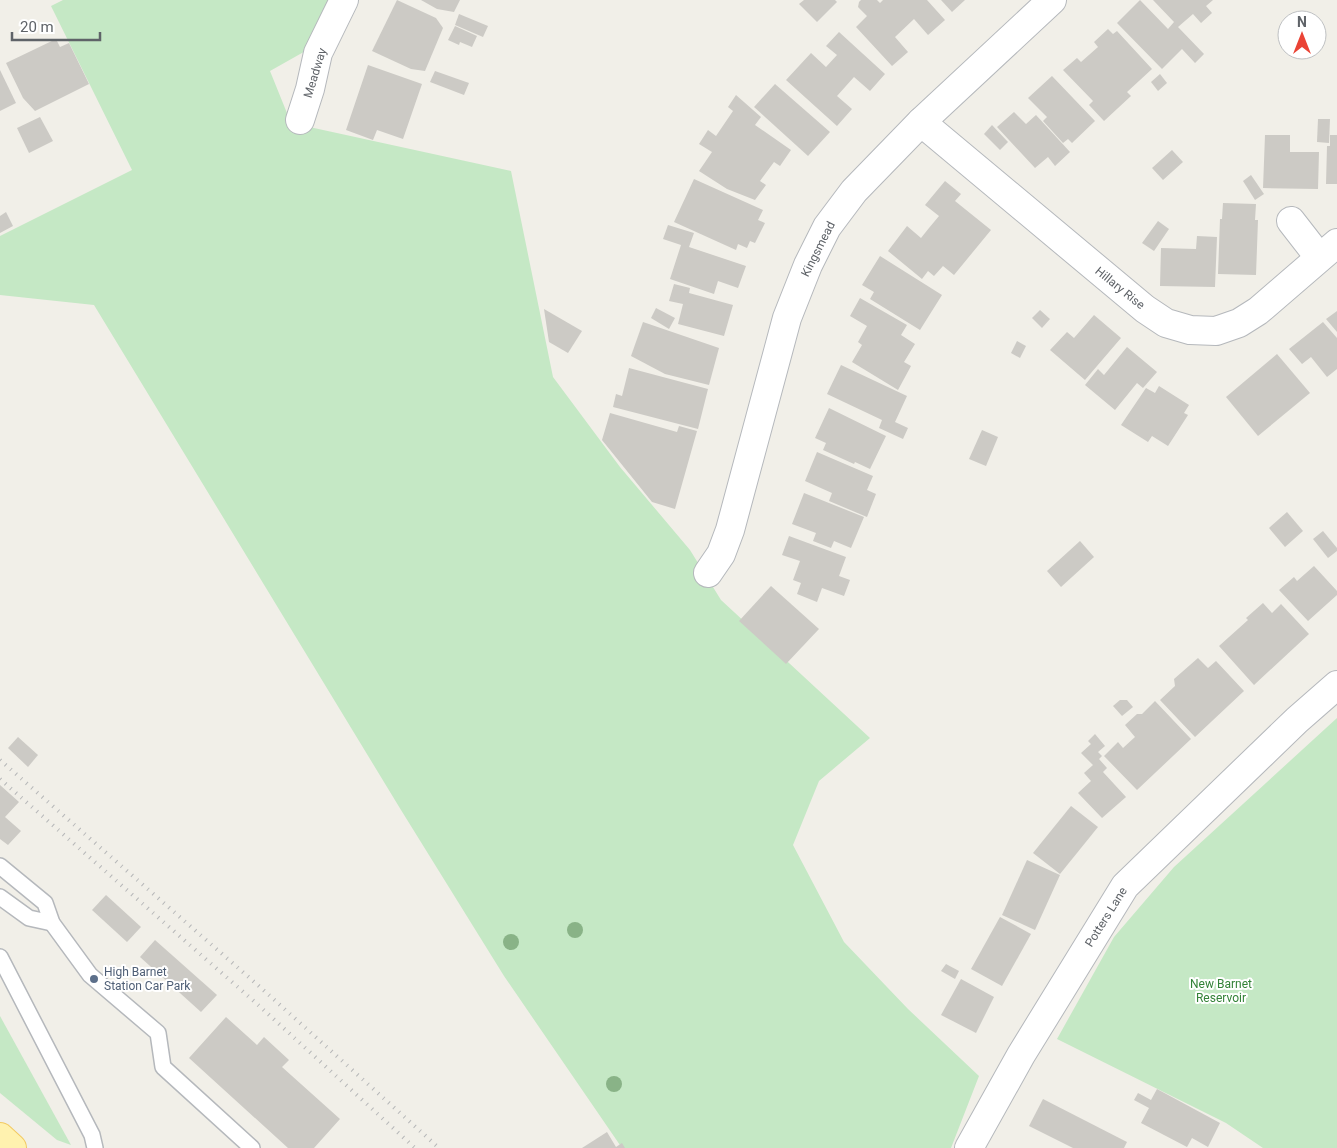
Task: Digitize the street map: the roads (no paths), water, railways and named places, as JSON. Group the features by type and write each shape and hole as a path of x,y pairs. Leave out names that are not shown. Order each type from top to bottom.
{"main road":[{"path":"0,1137 12,1148"}],"street":[{"name":"Meadway","path":"300,120 310,89 318,53 344,0"},
{"name":"Kingsmead","path":"708,574 721,554 730,530 787,318 808,265 827,227 854,191 921,122 1052,0"},
{"name":"Hillary Rise","path":"921,122 1137,302 1166,323 1190,330 1216,330 1239,323 1258,311 1328,250"},
{"path":"1291,221 1328,250"},
{"name":"Potters Lane","path":"969,1148 1021,1055 1125,886 1290,726 1337,685"}],"lane":[{"path":"0,866 45,903 52,923 90,975 158,1033 163,1067 252,1148"},
{"path":"0,896 29,918 52,923"},
{"path":"0,957 92,1135 95,1148"}],"railway":[{"path":"0,760 260,987 439,1148"},
{"path":"0,779 256,1003 415,1148"}],"place":[{"name":"High Barnet Station Car Park","path":"94,979"}],"park label":[{"name":"New Barnet Reservoir","path":"1221,991"}]}
